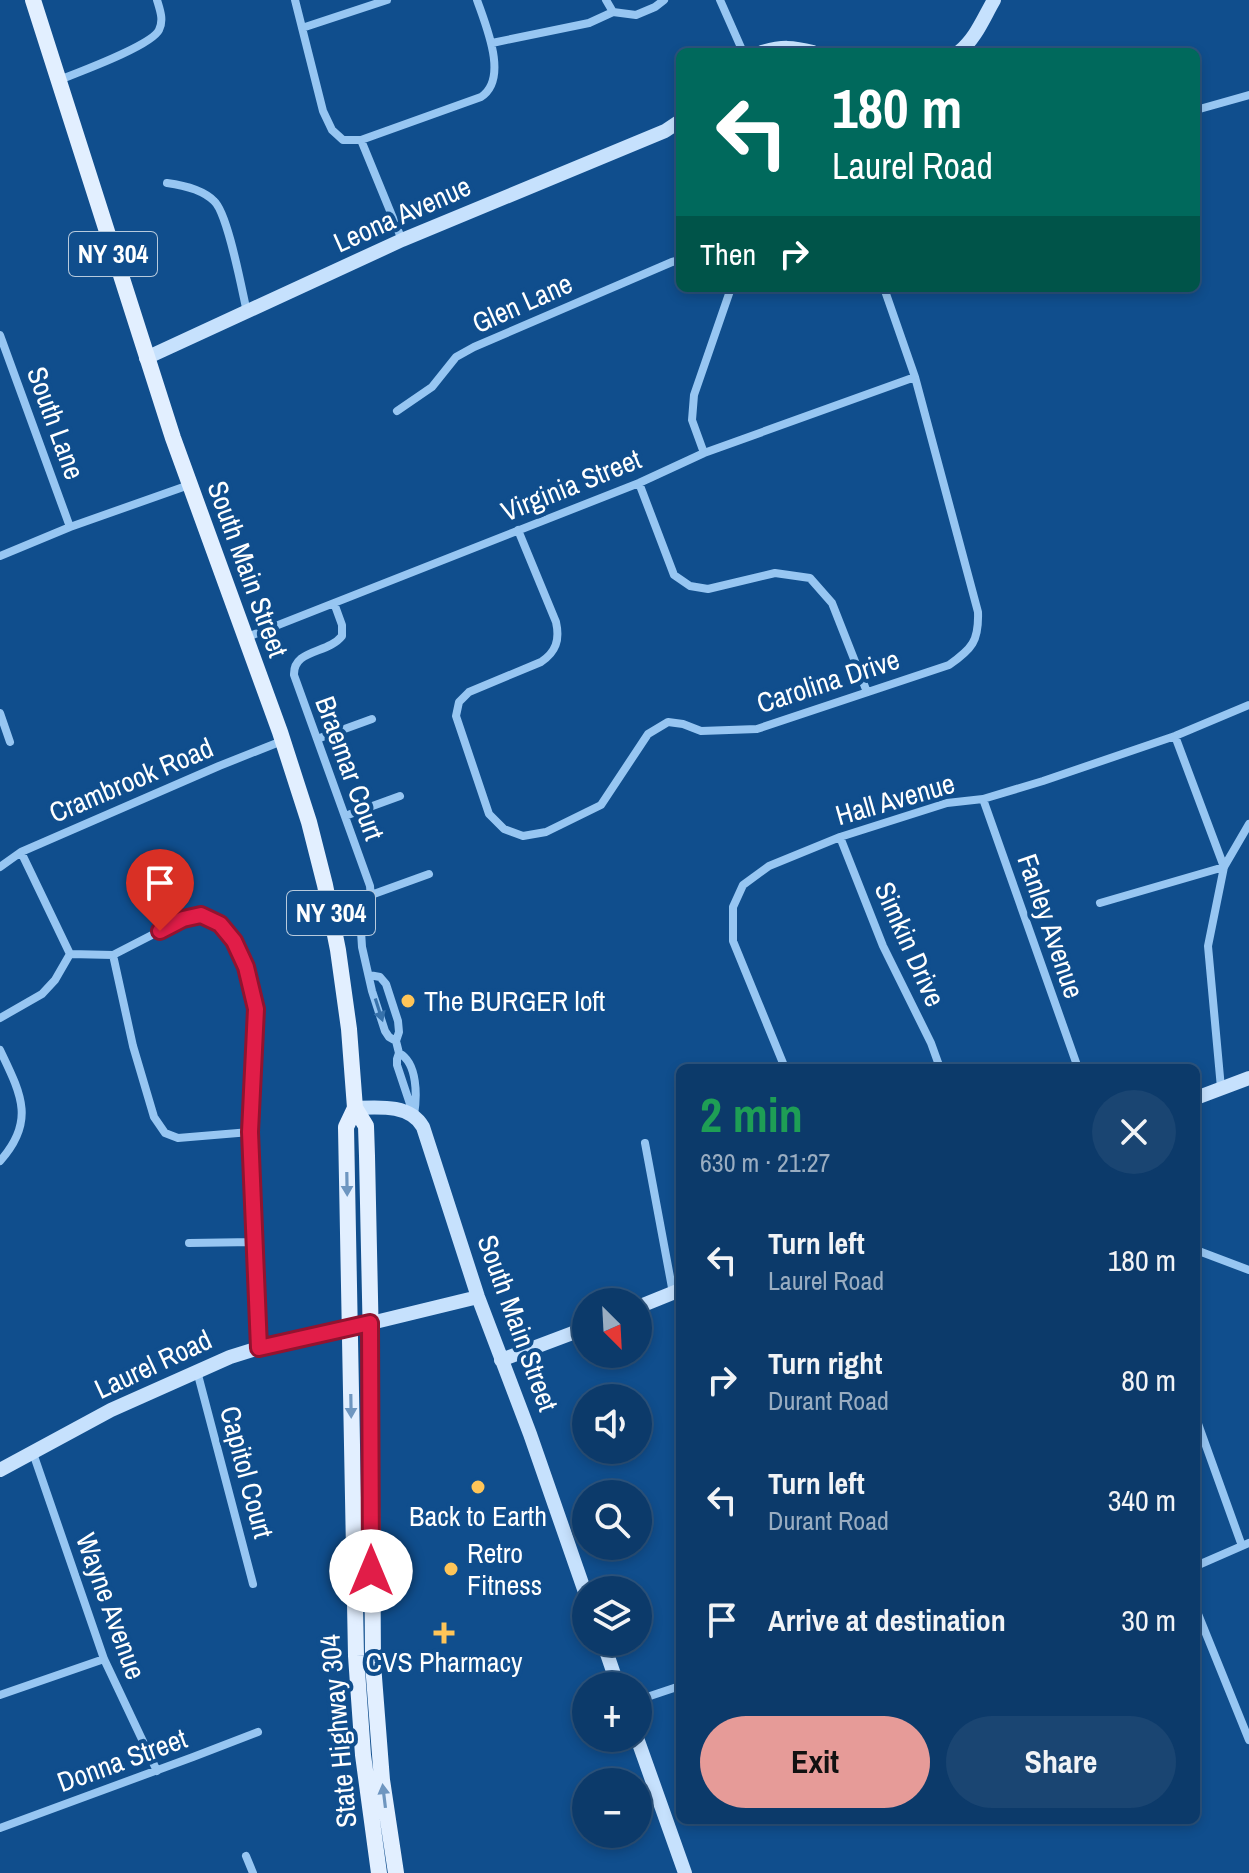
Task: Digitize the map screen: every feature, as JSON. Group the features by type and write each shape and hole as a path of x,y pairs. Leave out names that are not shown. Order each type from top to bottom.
{"main road":[{"name":"South Main Street","path":"33,0 146,358 309,822 332,917 346,1005 355,1108"},
{"name":"State Highway 304","path":"355,1108 366,1126 374,1681 382,1780 396,1873"},
{"name":"State Highway 304","path":"355,1108 346,1127 358,1697 364,1771 379,1873"}],"street":[{"path":"58,80 141,45 158,33 162,18 157,0"},
{"path":"295,0 323,111 332,130 343,140 361,140 489,92 494,73 492,43 477,0"},
{"path":"302,28 387,0"},
{"path":"606,0 613,12"},
{"path":"492,43 589,23 613,12 636,15 664,0"},
{"path":"720,0 741,48"},
{"path":"964,48 981,27 994,0"},
{"path":"774,48 795,48"},
{"path":"1200,109 1249,95"},
{"name":"Leona Avenue","path":"146,358 402,240 665,131 676,124"},
{"path":"361,140 402,240"},
{"path":"167,183 187,186 215,201 224,216 247,312"},
{"name":"Glen Lane","path":"397,411 432,387 456,357 474,347 676,261"},
{"path":"704,453 692,420 694,395 730,292"},
{"name":"Carolina Drive","path":"518,530 556,622 557,645 550,655 537,664 469,692 459,702 456,711 458,727 489,814 504,829 523,836 546,832 601,805 648,734 668,722 701,731 757,729 949,665 969,651 979,632 978,612 915,377 885,292"},
{"name":"South Lane","path":"0,335 70,527"},
{"name":"Virginia Street","path":"245,638 639,483 704,453 915,377"},
{"path":"639,483 674,575 690,586 708,589 775,573 810,578 832,603 867,692"},
{"path":"0,556 70,527 189,485"},
{"name":"Braemar Court","path":"334,603 342,625 342,636 331,646 300,658 293,668 371,895"},
{"name":"Hall Avenue","path":"783,1064 733,941 733,907 743,885 769,866 840,837 947,803 983,799 1043,781 1175,736 1249,705"},
{"path":"0,713 10,742"},
{"path":"317,739 372,719"},
{"path":"1175,736 1224,867"},
{"name":"Crambrook Road","path":"0,867 21,852 283,741"},
{"path":"345,816 400,796"},
{"name":"Fanley Avenue","path":"983,799 1077,1064"},
{"path":"1221,1088 1208,946 1224,867 1249,824"},
{"name":"Simkin Drive","path":"840,837 883,946 939,1064"},
{"path":"21,852 70,954"},
{"path":"1100,903 1224,867"},
{"path":"369,975 361,936 371,895 429,874"},
{"path":"70,954 113,955 183,919 201,915 220,924 234,941 246,967 256,1009 250,1132 259,1348"},
{"path":"0,1018 42,994 55,980 70,954"},
{"path":"113,955 133,1046 154,1117 165,1133 178,1138 250,1132"},
{"name":"South Main Street","path":"396,1041 385,1031 369,975 380,977 386,984 398,1021 396,1041 399,1053 407,1058 416,1085 414,1116 425,1131 478,1297 579,1576"},
{"path":"0,1050 19,1092 23,1116 16,1140 0,1161"},
{"path":"1200,1096 1249,1078"},
{"path":"355,1108 391,1109 414,1116"},
{"path":"645,1143 676,1292 652,1301"},
{"path":"189,1243 254,1242"},
{"path":"1200,1252 1249,1270"},
{"name":"Laurel Road","path":"0,1470 111,1410 230,1357 478,1297"},
{"path":"501,1360 572,1333"},
{"name":"Capitol Court","path":"197,1371 253,1584"},
{"path":"1200,1428 1246,1544 1200,1564"},
{"name":"Wayne Avenue","path":"33,1453 104,1659 157,1771"},
{"path":"1200,1619 1249,1740"},
{"path":"0,1695 104,1659"},
{"path":"652,1695 676,1687"},
{"name":"Donna Street","path":"0,1828 258,1732"},
{"path":"642,1752 685,1873"},
{"path":"246,1856 253,1873"}],"place":[{"name":"The BURGER loft","path":"408,1001"},
{"name":"Back to Earth","path":"478,1487"},
{"name":"Retro Fitness","path":"451,1569"},
{"name":"CVS Pharmacy","path":"444,1633"}],"route":[{"path":"160,931 183,919 201,915 220,924 234,941 246,967 256,1009 250,1132 259,1348 370,1323 371,1571"}]}
